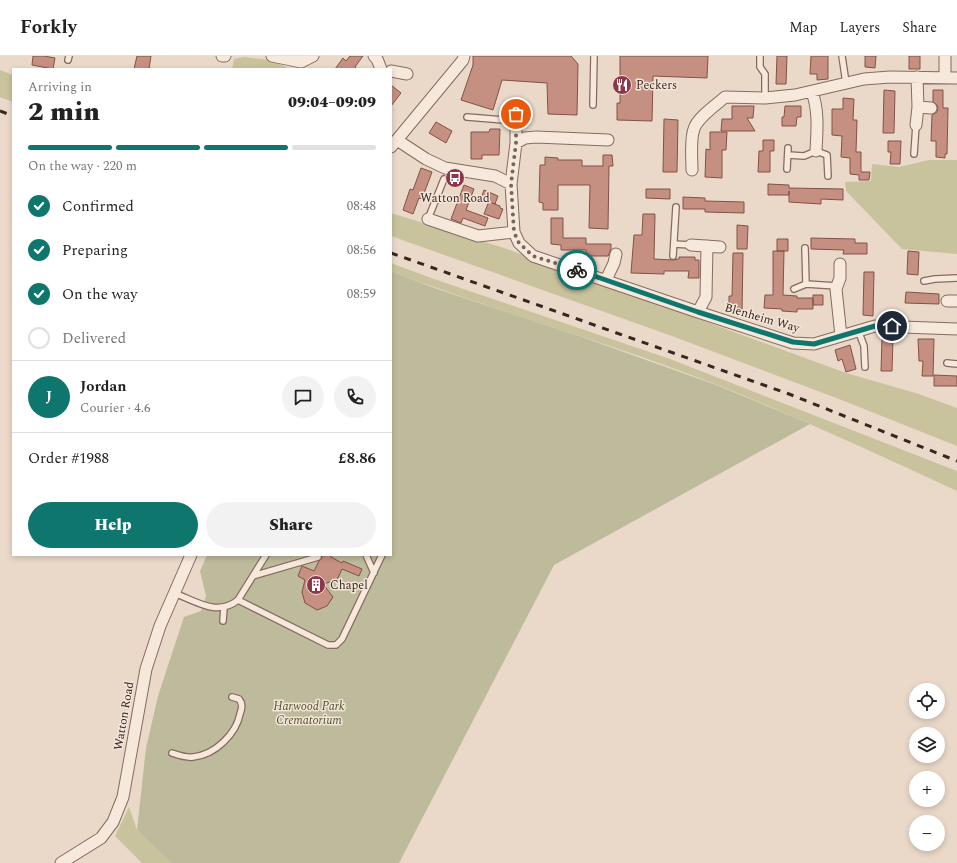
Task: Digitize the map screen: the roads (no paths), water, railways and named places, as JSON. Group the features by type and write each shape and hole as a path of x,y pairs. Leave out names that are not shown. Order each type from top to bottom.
{"street":[{"path":"272,56 301,65 313,56"},
{"path":"374,56 381,68"},
{"path":"464,56 463,60 394,143 445,168 495,176 511,184"},
{"path":"945,56 945,78"},
{"path":"392,71 407,74"},
{"path":"692,170 692,136 694,127 698,121 725,97 765,98 812,92 864,79 890,77 957,78"},
{"path":"916,125 918,107 917,78"},
{"path":"812,92 816,102 817,115 816,151"},
{"path":"918,107 930,108"},
{"name":"Blenheim Way","path":"516,118 516,143 511,184 514,232 519,243 533,256 698,312 793,342 814,344 875,326 957,329"},
{"path":"516,143 525,138 536,137 608,140"},
{"path":"428,219 478,236 514,232"},
{"path":"691,245 720,247"},
{"path":"698,312 706,297 707,246"},
{"path":"606,280 614,263 616,254"},
{"path":"840,264 840,278 836,289 841,336"},
{"name":"Watton Road","path":"61,863 101,838 113,822 123,797 146,669 152,646 191,556"}],"lane":[{"path":"593,105 594,56"},
{"path":"842,56 846,83"},
{"path":"760,57 760,67 765,74 765,98"},
{"path":"467,117 516,118"},
{"path":"914,154 916,125"},
{"path":"787,169 788,148"},
{"path":"788,155 804,156 816,151 827,155 828,176"},
{"path":"428,219 444,179"},
{"path":"673,256 676,207"},
{"path":"674,244 691,245"},
{"path":"805,248 806,284"},
{"path":"924,281 957,278"},
{"path":"794,289 806,284 837,286"},
{"path":"858,330 864,346 865,367"},
{"path":"947,363 957,364"},
{"path":"174,593 210,607 224,608 232,605 238,600 265,556"},
{"path":"366,556 374,573"},
{"path":"238,600 328,645 336,645 342,640 382,556"},
{"path":"253,576 318,557"},
{"path":"223,621 224,608"},
{"path":"172,753 187,758 201,756 216,748 231,735 239,722 242,706 239,699 232,697"}],"railway":[{"path":"0,111 12,116"},
{"path":"392,253 789,394 957,461"}],"place":[{"name":"Peckers","path":"622,85"},
{"name":"Watton Road","path":"455,178"},
{"name":"Chapel","path":"316,585"}],"park label":[{"name":"Harwood Park Crematorium","path":"309,713"}]}
